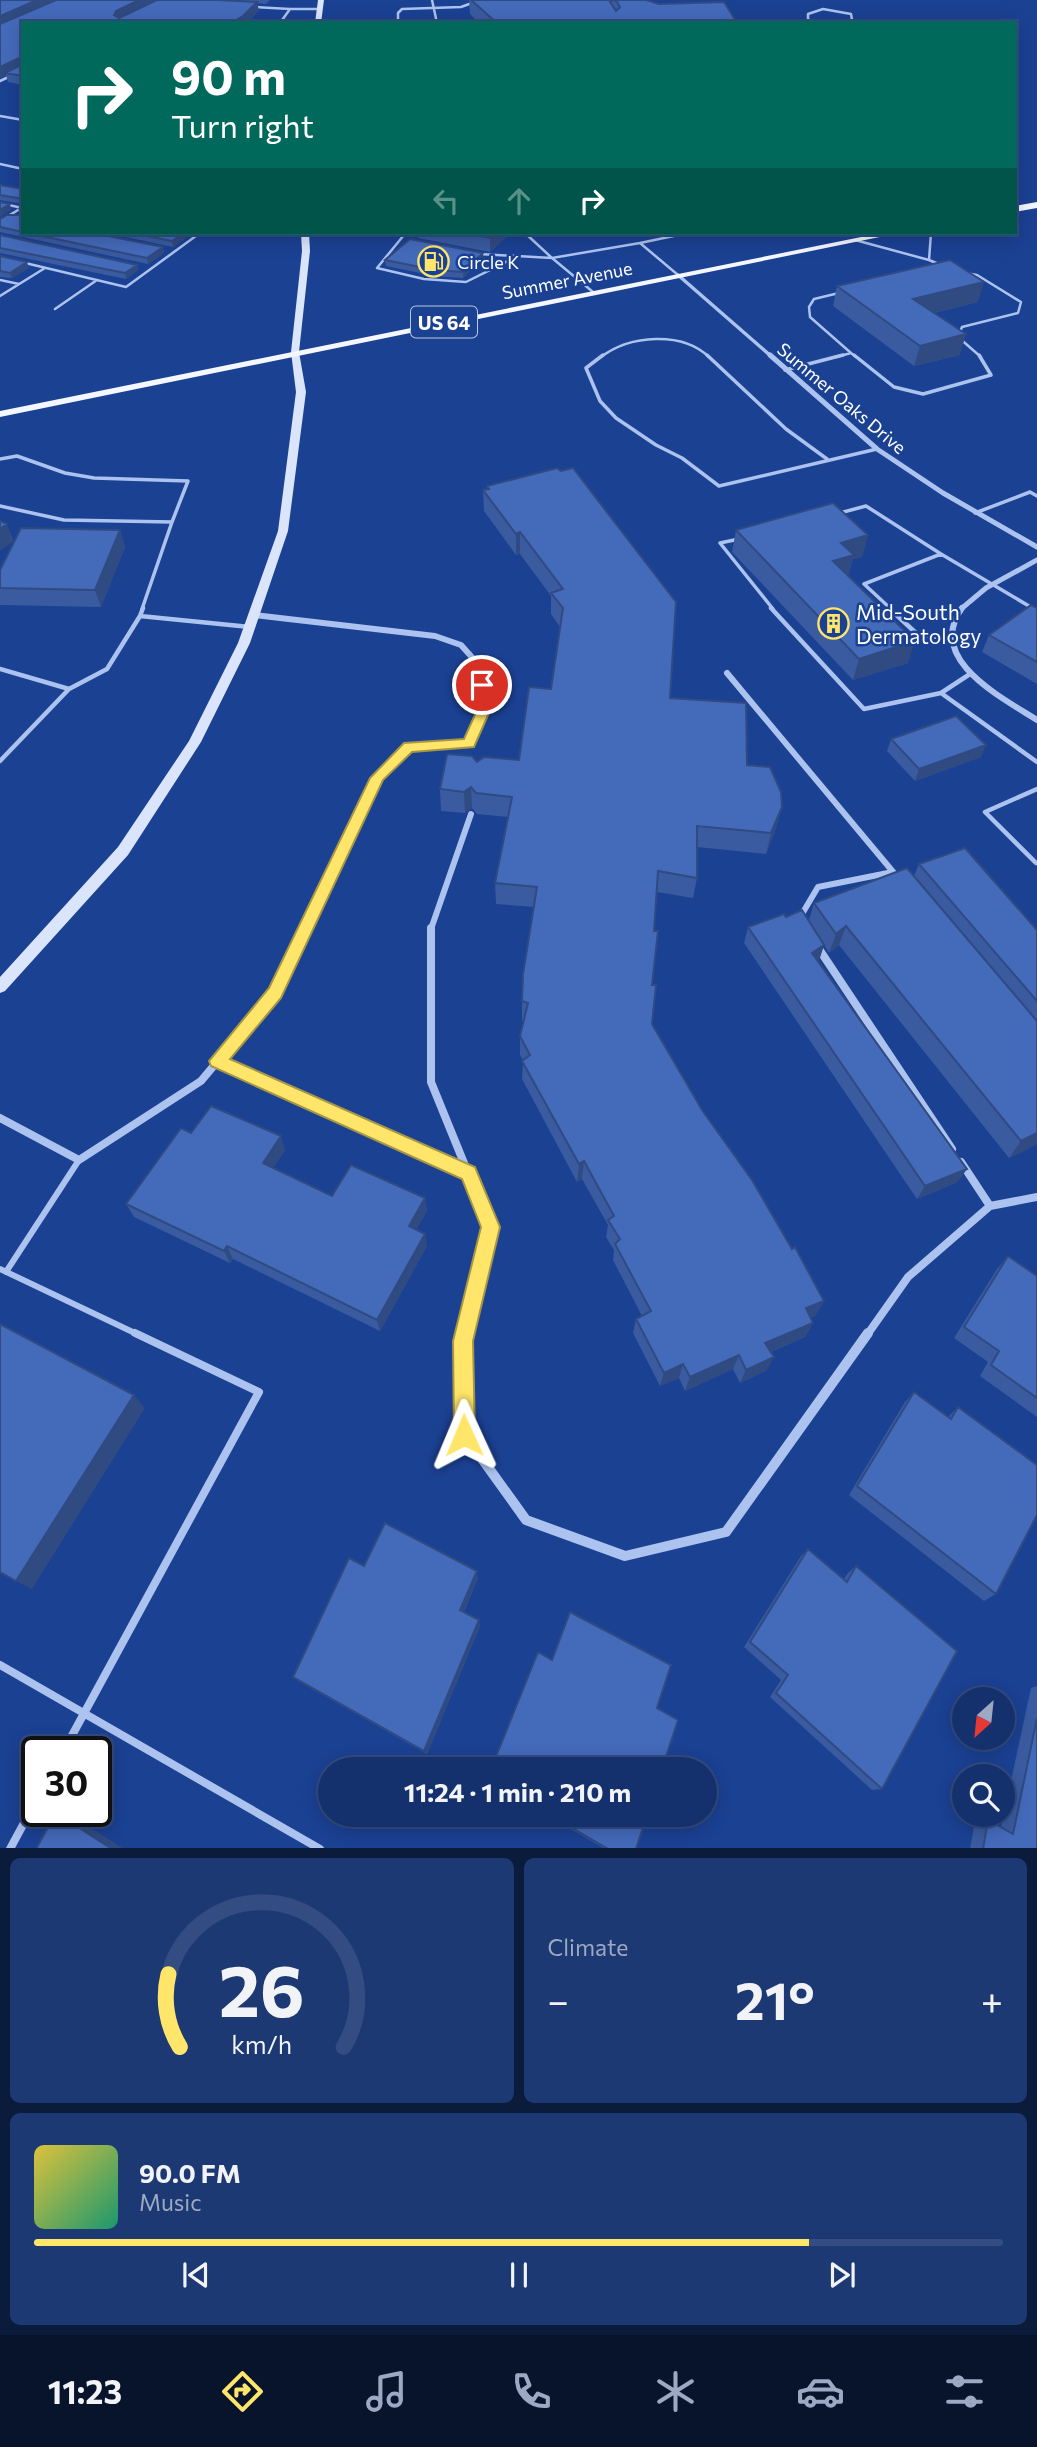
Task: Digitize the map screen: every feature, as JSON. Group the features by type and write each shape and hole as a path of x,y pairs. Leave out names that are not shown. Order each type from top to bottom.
{"main road":[{"path":"318,21 321,0"},
{"path":"1017,209 1037,205"},
{"path":"0,987 124,851 195,742 252,621 283,531 301,393 295,352 306,251 305,235"},
{"name":"Summer Avenue","path":"0,414 295,352 883,235"}],"street":[{"path":"0,80 21,70"},
{"path":"0,116 21,120"},
{"name":"Summer Oaks Drive","path":"678,275 877,449 975,513 1037,547"},
{"path":"1037,560 993,586 960,610 953,621 952,639 959,661 970,674 1037,720"},
{"path":"252,621 435,636 461,645 478,664 486,706 469,743 472,755"},
{"path":"727,673 902,883"},
{"path":"0,1118 79,1160 201,1081 275,993 378,778 409,747 469,743"},
{"path":"471,814 431,925 431,1082 490,1227 463,1341 464,1435 526,1520 625,1556 726,1532 908,1277 990,1206 1037,1197"},
{"path":"806,929 798,918 818,887 893,872"},
{"path":"814,940 990,1206"}],"lane":[{"path":"272,8 278,0"},
{"path":"432,0 437,21"},
{"path":"398,21 399,11 402,9 470,5 480,0"},
{"path":"245,6 320,9"},
{"path":"281,21 290,9"},
{"path":"811,21 808,14 823,9 851,13 852,20 850,21"},
{"path":"0,164 21,169"},
{"path":"0,203 21,208"},
{"path":"0,221 21,209"},
{"path":"9,215 21,218"},
{"path":"11,260 126,287 196,235"},
{"path":"402,235 377,268 424,279 466,282 514,258"},
{"path":"404,235 410,240"},
{"path":"527,235 593,292"},
{"path":"471,252 514,258 552,258 678,235"},
{"path":"929,260 931,235"},
{"path":"855,240 929,260 950,269 936,272"},
{"path":"640,243 678,275"},
{"path":"163,248 175,251"},
{"path":"137,266 150,269"},
{"path":"0,296 45,268"},
{"path":"842,293 814,299 809,307 810,317 894,387 923,394 991,375 980,356 958,337 962,327 1018,313 1021,302 977,275 963,272"},
{"path":"0,280 19,284"},
{"path":"55,309 97,280"},
{"path":"827,459 786,429 704,352 674,338 639,342 609,351 586,368 600,401 616,418 656,445 682,458 719,486 877,449"},
{"path":"785,370 851,353"},
{"path":"0,459 18,456 65,472 94,478 188,481 141,616 107,669 69,690 0,761"},
{"path":"975,513 1030,492 1037,496"},
{"path":"0,506 55,520 172,522"},
{"path":"826,516 866,506 1037,611"},
{"path":"746,537 720,544 779,617 864,709 941,692 970,674"},
{"path":"941,554 864,584 917,634 952,639"},
{"path":"141,616 252,621"},
{"path":"0,669 69,690"},
{"path":"941,692 1037,762"},
{"path":"1036,863 985,812 1037,789"},
{"path":"218,1061 468,1173"},
{"path":"72,1736 259,1392 3,1270 79,1160"},
{"path":"0,1665 318,1848"},
{"path":"11,1848 22,1827"}],"building":[{"path":"0,0 37,0 0,16"},
{"path":"56,0 139,0 116,11 114,15 119,18 157,0 257,2 234,21 21,21 21,57 0,67 0,24"},
{"path":"471,0 613,0 610,2 616,11 620,7 616,0 646,0 659,4 724,2 736,21 495,21"},
{"path":"21,65 21,76 5,73"},
{"path":"0,185 21,189 21,199 0,195"},
{"path":"0,202 10,204 0,210"},
{"path":"7,215 21,215 21,232 0,227 0,219"},
{"path":"0,235 137,265 125,273 0,248"},
{"path":"37,235 103,235 163,247 147,258"},
{"path":"142,235 181,235 172,241"},
{"name":"Circle K","path":"410,239 483,253 463,272 435,270 385,260"},
{"path":"0,256 27,262 10,273 0,271"},
{"path":"950,260 984,282 913,299 966,334 920,346 837,286"},
{"path":"557,468 561,471 573,468 676,602 670,698 746,703 747,765 770,767 781,792 782,807 771,833 697,826 697,878 658,871 654,931 658,931 652,985 656,985 652,1024 702,1110 752,1180 792,1249 795,1247 824,1301 806,1308 813,1323 765,1343 774,1357 746,1370 739,1355 690,1377 683,1364 664,1373 636,1319 651,1311 615,1244 620,1239 608,1220 614,1216 584,1161 579,1164 522,1061 530,1055 520,1036 528,1003 522,1001 523,974 537,887 495,883 512,797 476,793 471,787 464,792 440,789 447,754 472,756 477,762 484,757 519,760 529,687 551,689 563,608 551,593 563,589 520,532 516,534 483,490 489,489 487,486"},
{"name":"Mid-South Dermatology","path":"833,503 868,535 841,543 854,555 833,561 915,641 859,659 736,530"},
{"path":"21,528 120,530 95,590 0,588 0,570"},
{"path":"1031,605 1037,608 1037,662 989,635"},
{"path":"956,716 986,745 919,769 891,739"},
{"path":"965,848 1037,930 1037,1001 919,864"},
{"path":"907,868 1037,1021 1037,1133 1021,1141 846,926 836,934 814,903"},
{"path":"802,910 824,945 812,953 967,1169 925,1186 748,927"},
{"path":"211,1106 281,1136 263,1163 332,1196 351,1165 425,1198 409,1226 425,1234 377,1320 227,1246 224,1251 126,1204 181,1128 191,1133"},
{"path":"1008,1256 1037,1276 1037,1398 991,1365 999,1351 964,1327"},
{"path":"0,1324 134,1395 16,1581 0,1572"},
{"path":"914,1392 951,1419 958,1407 1037,1465 1037,1515 996,1594 857,1486"},
{"path":"385,1523 477,1571 460,1610 479,1620 424,1751 293,1677 349,1558 364,1566"},
{"path":"808,1549 847,1582 856,1566 957,1651 882,1789 776,1693 788,1675 750,1642"},
{"path":"570,1612 671,1665 657,1708 678,1720 666,1757 496,1757 538,1652 552,1660"},
{"path":"1037,1718 1037,1848 983,1848 987,1827 1000,1827 1013,1834"},
{"path":"48,1827 78,1827 110,1848 37,1848"},
{"path":"570,1827 643,1827 636,1848 606,1848"}],"place":[{"name":"Circle K","path":"434,262"},
{"name":"Mid-South Dermatology","path":"833,623"}],"route":[{"path":"464,1435 463,1341 490,1227 468,1173 218,1061 275,993 378,778 409,747 469,743 486,706 482,685"}]}
